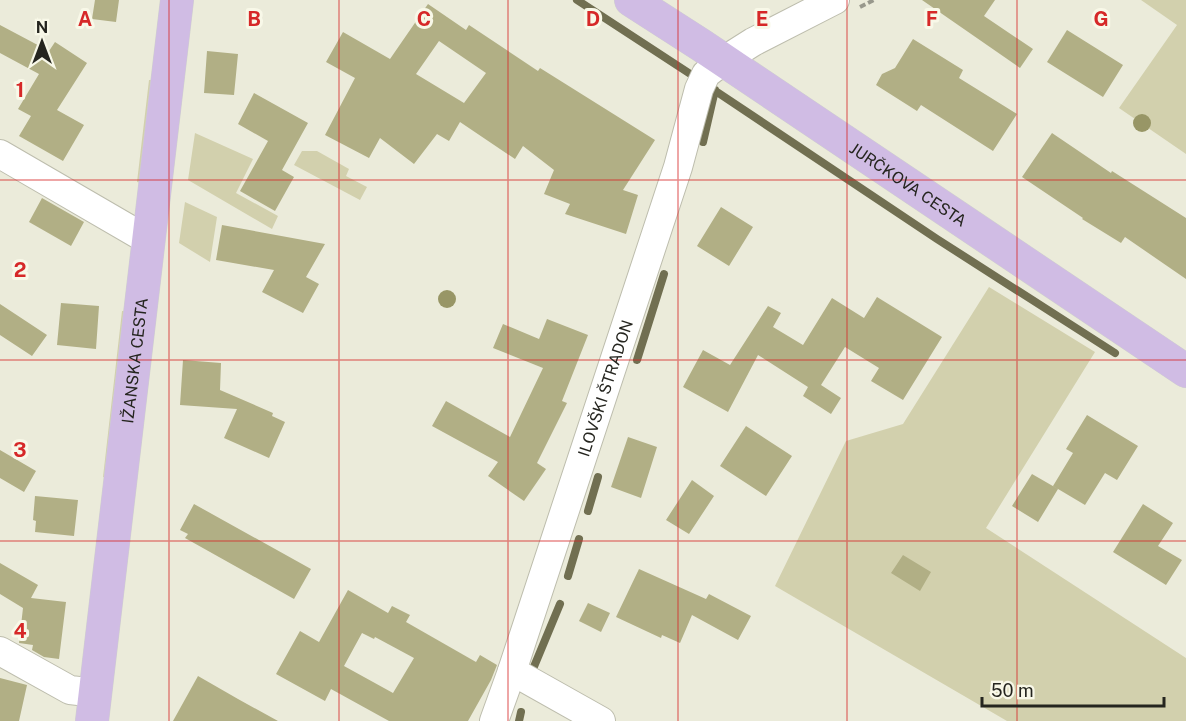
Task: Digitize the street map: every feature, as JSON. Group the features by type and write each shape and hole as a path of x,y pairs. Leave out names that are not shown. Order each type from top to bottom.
{"main road":[{"name":"IŽANSKA CESTA","path":"94,707 177,0"},
{"name":"JURČKOVA CESTA","path":"631,0 710,74 1186,371"}],"street":[{"path":"710,74 753,42 835,0"},
{"name":"ILOVŠKI ŠTRADON","path":"494,721 710,74"},
{"path":"0,154 148,240"},
{"path":"0,651 70,690 94,707"},
{"path":"512,671 601,721"}],"shaded area":[{"path":"1141,0 1186,0 1186,154 1119,108 1177,25"},
{"path":"149,80 153,80 142,183 137,182"},
{"path":"195,133 253,159 236,193 278,216 272,229 188,180"},
{"path":"302,151 317,151 349,169 346,176 367,187 360,200 294,165"},
{"path":"185,202 217,217 210,262 179,243"},
{"path":"989,287 1095,352 986,528 1186,658 1186,721 1007,721 775,586 846,441 903,424"},
{"path":"122,311 127,311 108,478 103,477"}],"building":[{"path":"95,0 119,0 116,22 92,19"},
{"path":"922,0 995,0 984,16 1033,49 1020,68"},
{"path":"428,4 466,30 469,25 538,71 540,68 655,140 623,190 638,195 626,234 565,214 570,204 544,194 554,170 523,146 515,159 460,122 449,141 437,134 414,164 380,138 369,158 325,135 355,78 326,62 343,32 390,59","holes":["439,41 486,73 464,103 416,74"]},
{"path":"0,25 49,51 55,42 87,63 57,110 84,125 63,161 19,136 31,116 18,109 39,74 0,53"},
{"path":"1067,30 1123,65 1103,97 1047,62"},
{"path":"913,39 963,70 959,78 1017,114 993,151 921,105 917,111 876,85 882,74 895,68"},
{"path":"207,51 238,54 234,95 204,93"},
{"path":"254,93 308,123 282,170 294,177 275,211 240,191 268,141 238,124"},
{"path":"1052,133 1111,173 1112,171 1186,218 1186,279 1125,237 1121,243 1082,219 1022,177"},
{"path":"42,198 84,222 71,246 29,222"},
{"path":"721,207 753,227 729,266 697,246"},
{"path":"222,225 325,244 306,277 319,284 303,313 262,292 274,270 216,260"},
{"path":"877,297 942,337 903,400 871,381 879,368 845,347 821,385 841,398 831,414 803,396 808,387 758,355 728,412 683,387 703,350 730,365 768,306 781,313 773,327 803,345 832,298 864,318"},
{"path":"61,303 99,306 96,349 57,345"},
{"path":"0,304 47,335 32,356 0,335"},
{"path":"547,319 588,335 562,401 567,403 537,463 546,469 524,501 488,476 498,462 432,426 446,401 510,437 543,368 493,348 503,324 539,339"},
{"path":"183,360 221,363 220,390 273,413 272,416 285,422 269,458 224,438 237,409 180,405"},
{"path":"1087,415 1138,446 1117,480 1105,473 1085,505 1053,486 1073,453 1066,449"},
{"path":"746,426 792,456 766,496 720,466"},
{"path":"628,437 657,447 641,498 611,487"},
{"path":"0,450 36,471 24,492 0,478"},
{"path":"1032,474 1058,489 1038,522 1012,506"},
{"path":"692,480 714,496 689,534 666,520"},
{"path":"35,496 78,500 74,536 35,532 36,521 33,520"},
{"path":"194,504 311,569 294,599 185,538 188,534 180,530"},
{"path":"1143,504 1173,523 1158,546 1182,560 1166,585 1113,552"},
{"path":"903,555 931,572 920,591 891,573"},
{"path":"0,563 38,585 31,598 66,602 59,659 44,657 32,650 33,645 19,643 23,608 0,594"},
{"path":"639,569 706,599 709,594 751,616 738,640 692,615 680,643 662,635 661,638 616,617"},
{"path":"348,590 388,613 392,606 410,615 406,622 476,662 480,655 497,665 468,721 389,721 331,689 325,701 276,674 300,631 319,642","holes":["362,633 374,639 375,637 414,658 393,693 344,666"]},
{"path":"588,603 610,613 601,632 579,621"},
{"path":"198,676 238,699 278,721 173,721"},
{"path":"0,678 27,685 19,721 0,721"}],"waterway":[{"path":"577,0 698,79"},
{"path":"708,86 937,239 1115,353"},
{"path":"703,142 715,90"},
{"path":"637,360 664,274"},
{"path":"588,511 598,477"},
{"path":"568,576 579,539"},
{"path":"533,669 560,604"},
{"path":"519,721 521,712"}]}
